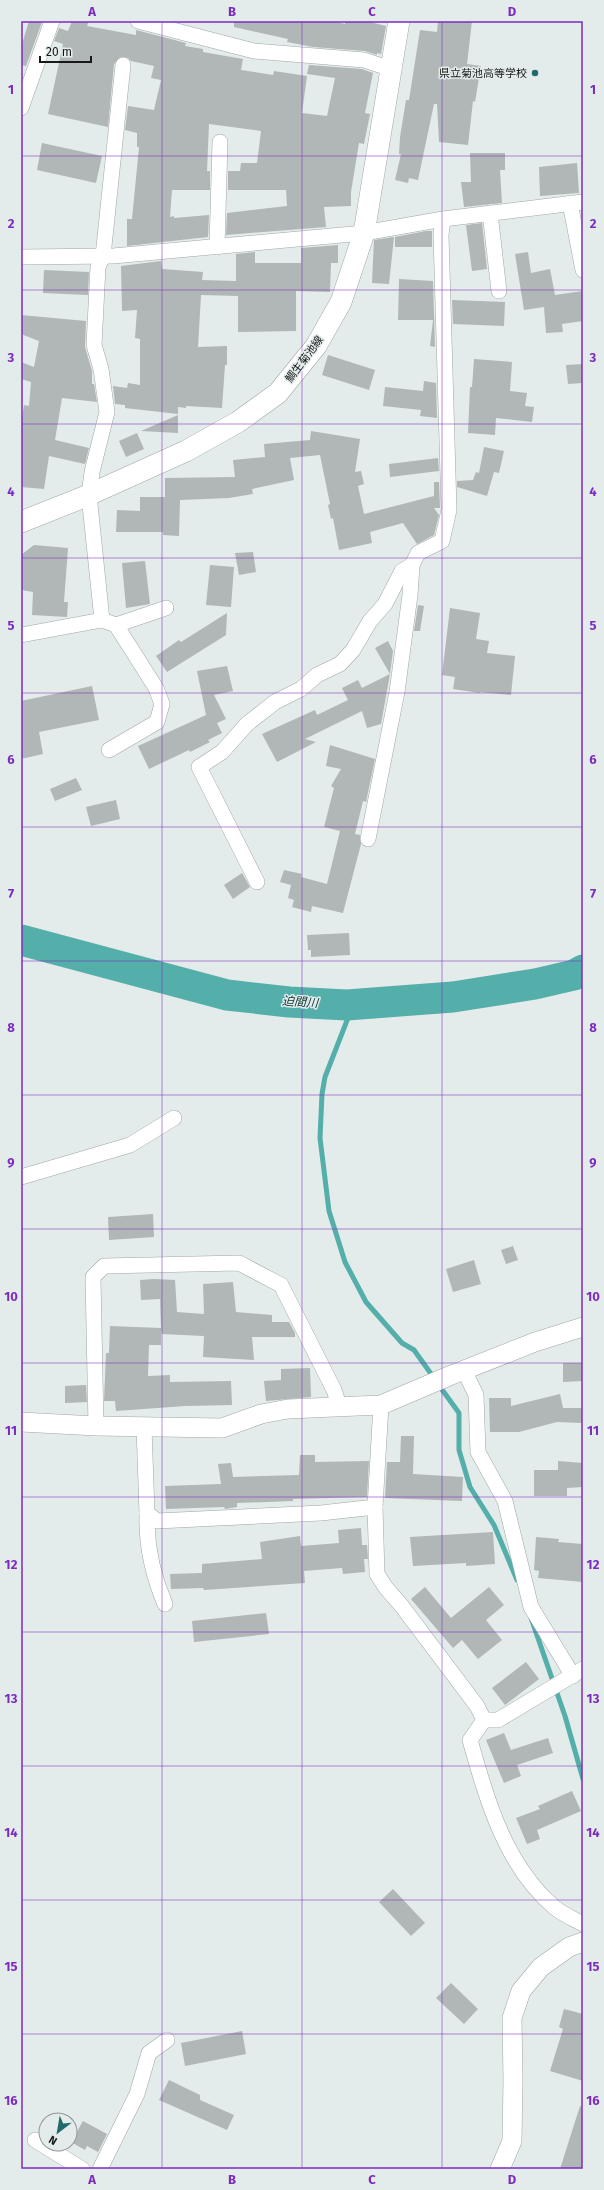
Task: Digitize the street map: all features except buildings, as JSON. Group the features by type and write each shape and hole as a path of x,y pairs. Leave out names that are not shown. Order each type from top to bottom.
{"main road":[{"name":"鯛生菊池線","path":"21,522 88,495 186,451 238,422 278,393 316,346 341,302 364,233 399,21"}],"street":[{"path":"21,108 52,21"},
{"path":"138,21 254,51 364,60 391,69"},
{"path":"102,620 88,495 92,472 107,412 100,369 94,346 98,267 103,256 123,65"},
{"path":"217,246 220,142"},
{"path":"21,257 103,256 364,233 443,219 577,203 583,270"},
{"path":"490,213 499,291"},
{"path":"368,839 397,692 410,595 412,565 418,554 442,541 449,510 441,234 443,219"},
{"path":"257,882 199,767 222,752 247,724 275,702 301,688 317,674 340,664 353,650 370,621 384,604 402,571 412,565"},
{"path":"116,625 166,608"},
{"path":"21,634 102,620 116,625 156,688 162,704 157,722 109,750"},
{"path":"21,1177 130,1145 174,1118"},
{"path":"96,1426 93,1277 104,1266 239,1263 281,1285 334,1390 340,1408"},
{"path":"21,1422 96,1426 222,1428 261,1414 288,1409 340,1408 381,1405 535,1342 583,1326"},
{"path":"464,1370 476,1395 478,1452 505,1501 531,1607 578,1672 498,1720 484,1720"},
{"path":"381,1405 375,1507 377,1574 386,1588 401,1605 477,1706 484,1720"},
{"path":"144,1427 147,1530 155,1582 165,1604"},
{"path":"147,1513 157,1520 313,1513 375,1507"},
{"path":"484,1720 470,1740 484,1788 506,1846 537,1891 556,1908 583,1924"},
{"path":"500,2169 512,2141 514,2080 512,2018 516,2004 521,1991 541,1967 569,1947 583,1942"},
{"path":"100,2169 136,2094 149,2053 166,2040"},
{"path":"35,2140 82,2169"}],"waterway":[{"name":"迫間川","path":"21,940 227,995 289,1002 347,1005 453,997 535,984 574,975 583,970"},
{"path":"353,1005 325,1077 322,1094 320,1138 329,1211 345,1262 366,1302 402,1343 414,1350 434,1378"},
{"path":"438,1384 459,1413 459,1450 470,1487 494,1525 517,1580"},
{"path":"531,1618 565,1716 583,1779"}],"place":[{"name":"県立菊池高等学校","path":"535,73"}]}
